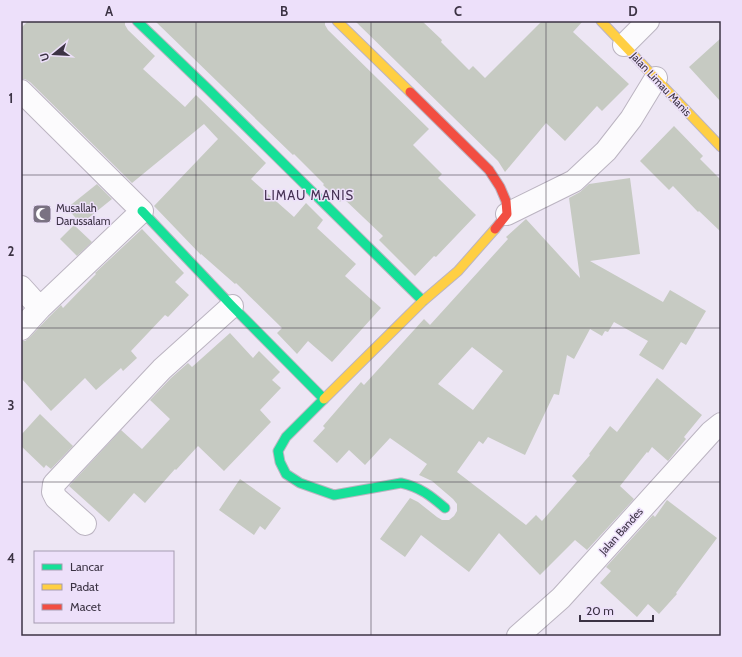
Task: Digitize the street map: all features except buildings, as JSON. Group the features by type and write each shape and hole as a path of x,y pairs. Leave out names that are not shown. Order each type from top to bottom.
{"street":[{"path":"137,21 423,301"},
{"path":"337,21 489,170 500,187 506,201 507,214"},
{"name":"Jalan Limau Manis","path":"601,21 721,147"},
{"path":"624,45 648,21"},
{"path":"445,508 426,491 411,484 401,482 334,495 300,483 286,474 280,462 278,451 286,437 324,399 423,301 458,271 507,214 574,180 606,151 631,119 656,78"},
{"path":"21,91 142,211 232,306 324,399"},
{"path":"21,329 40,308 142,211"},
{"path":"21,287 40,308"},
{"path":"85,524 56,498 53,492 54,484 162,369 232,306"},
{"name":"Jalan Bandes","path":"518,636 561,598 711,432 721,424"}],"traffic: fast":[{"path":"137,21 423,301"},
{"path":"142,211 232,306 324,399 286,437 278,451 280,462 286,474 300,483 334,495 401,483 425,492 445,508"}],"traffic: slow":[{"path":"337,21 410,92"},
{"path":"601,21 721,147"},
{"path":"324,399 423,301 458,271 495,229"}],"traffic: jam":[{"path":"410,92 489,170 500,187 506,201 507,214 495,229"}],"place":[{"name":"Musallah Darussalam","path":"42,214"}],"district":[{"name":"LIMAU MANIS","path":"309,195"}]}
